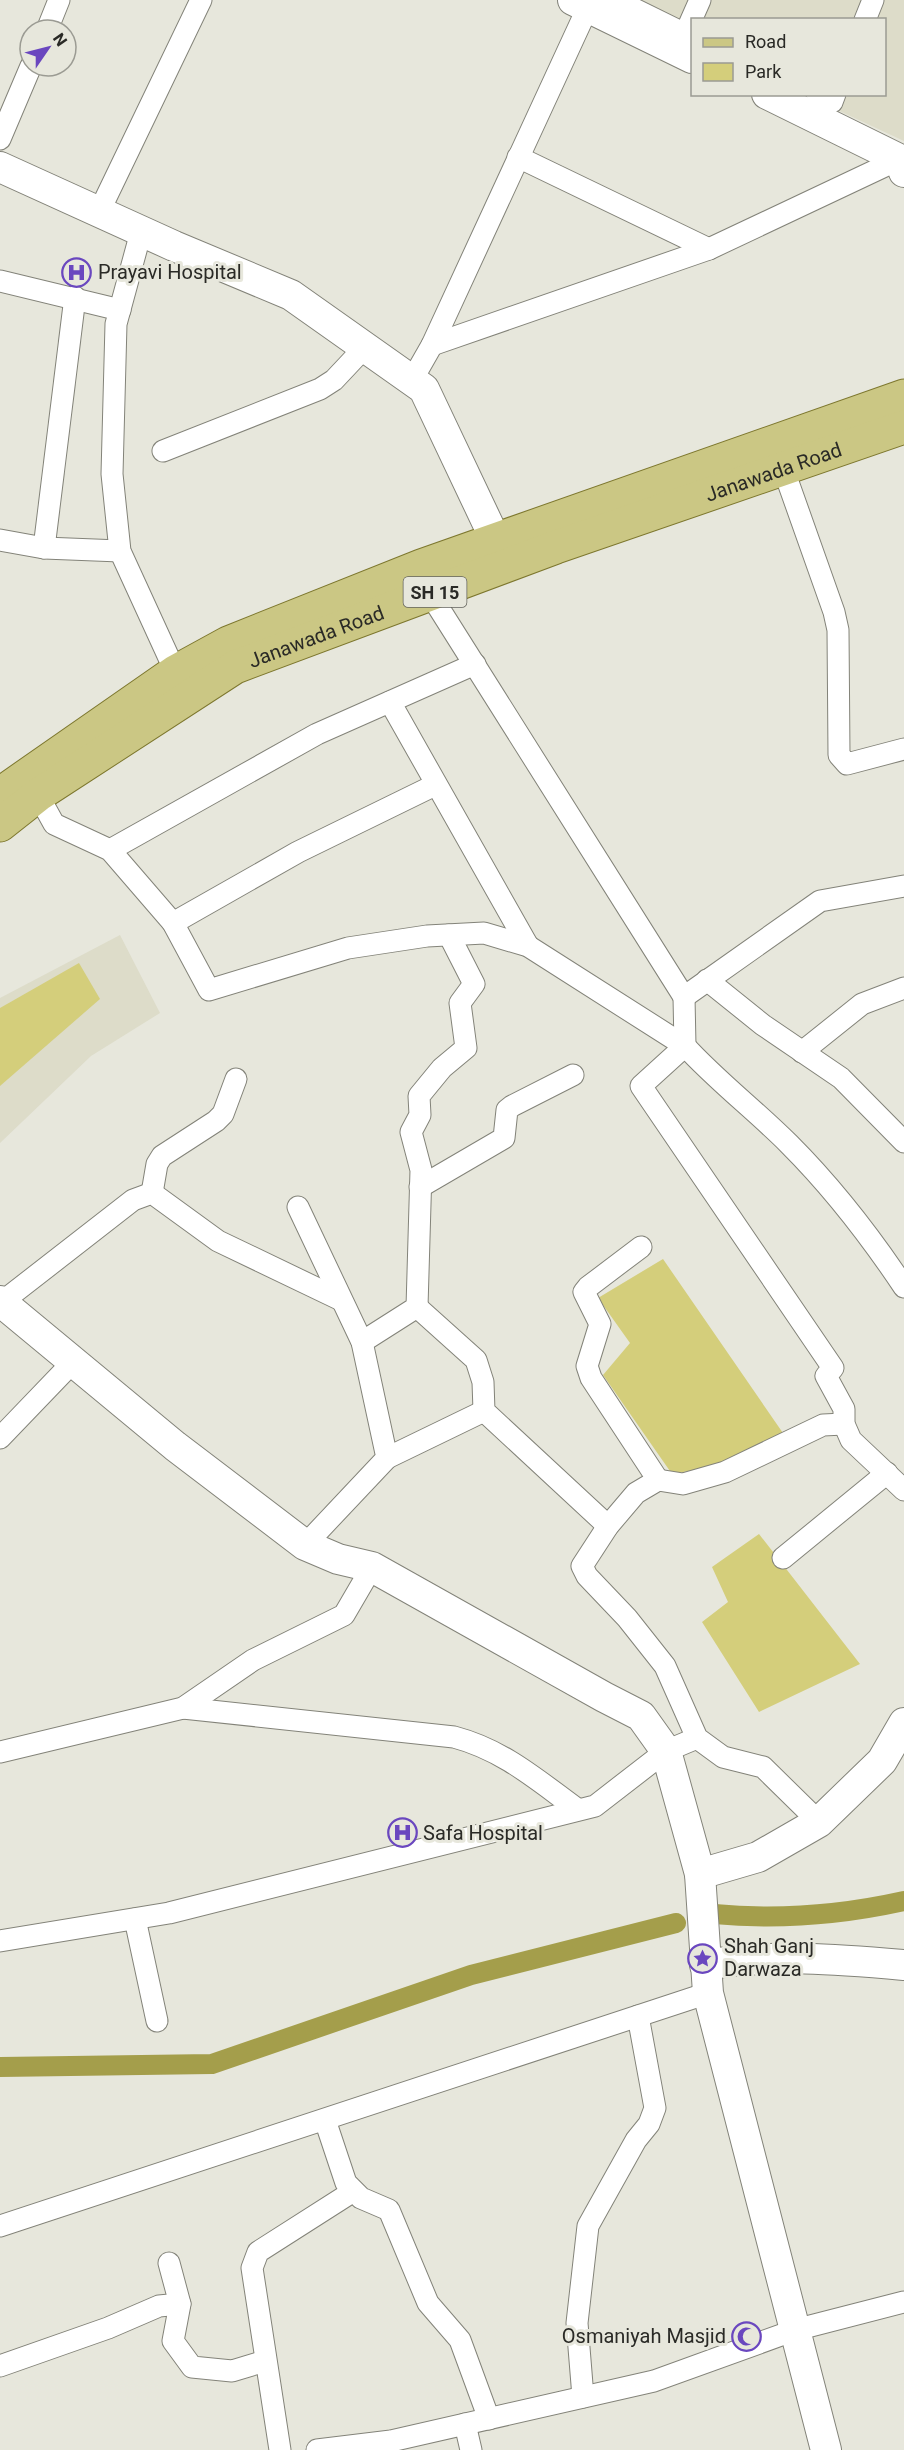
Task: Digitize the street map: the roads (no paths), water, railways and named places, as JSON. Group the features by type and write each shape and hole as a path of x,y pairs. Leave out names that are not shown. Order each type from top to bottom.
{"main road":[{"name":"Janawada Road","path":"426,580 496,541 904,396"},
{"name":"Janawada Road","path":"0,825 181,685 228,643 426,580 556,547 904,426"},
{"name":"Janawada Road","path":"0,794 181,685"}],"street":[{"path":"52,18 60,0"},
{"path":"99,212 201,0"},
{"path":"696,18 700,0"},
{"path":"866,18 873,0"},
{"path":"412,380 432,345 592,2 690,43"},
{"path":"0,139 26,78"},
{"path":"771,96 902,163"},
{"path":"821,96 832,102 834,96"},
{"path":"518,157 709,249"},
{"path":"432,345 709,249 902,163"},
{"path":"0,167 141,232 291,295 424,389 496,541"},
{"path":"141,232 116,324 112,474 120,551 181,685"},
{"path":"0,281 75,297 120,310"},
{"path":"44,548 75,297"},
{"path":"163,451 320,389 334,380 365,347"},
{"path":"783,468 834,612 838,630 839,755 847,764 904,749"},
{"path":"0,540 44,548 120,551"},
{"path":"426,580 475,664 684,997 685,1046 641,1086 833,1368 826,1376 844,1409 844,1424 851,1440 904,1490"},
{"path":"110,850 317,734 475,664"},
{"path":"390,702 528,946"},
{"path":"173,923 298,852 435,785"},
{"path":"38,795 54,824 110,850 173,923 209,990 348,948 448,935 484,933 528,946 685,1046 705,1068 789,1144 843,1202 904,1287"},
{"path":"684,997 820,901 903,892"},
{"path":"448,935 474,984 460,1003 466,1048 442,1068 419,1096 420,1116 411,1132 421,1170 417,1307 476,1360 483,1382 484,1411 608,1526"},
{"path":"708,980 763,1025 841,1078 904,1142"},
{"path":"802,1052 851,1011 904,988"},
{"path":"420,1186 504,1138 507,1110 512,1106 573,1075"},
{"path":"152,1193 157,1164 162,1156 223,1114 236,1079"},
{"path":"152,1193 218,1241 284,1275 340,1300"},
{"path":"152,1193 133,1200 1,1301 175,1446 305,1545 338,1559 372,1567 603,1698 641,1716 666,1751 700,1874 706,1979 826,2450"},
{"path":"297,1207 362,1342 387,1458"},
{"path":"642,1246 588,1287 585,1293 600,1324 587,1366 591,1378 658,1480"},
{"path":"362,1342 417,1307"},
{"path":"0,1438 73,1362"},
{"path":"305,1545 387,1458 484,1411"},
{"path":"819,1822 763,1767 723,1756 697,1738 665,1666 627,1618 587,1576 582,1566 608,1526 636,1493 658,1480 683,1484 725,1472 823,1425 844,1424"},
{"path":"783,1558 887,1473"},
{"path":"183,1708 253,1660 344,1615 372,1567"},
{"path":"0,1752 183,1708 454,1737 478,1743 505,1756 577,1809"},
{"path":"700,1874 758,1857 819,1822 882,1761 904,1723"},
{"path":"0,1941 169,1913 595,1806 666,1751 697,1738"},
{"path":"135,1919 157,2022"},
{"path":"0,2226 638,2016 739,1960 815,1957 904,1965"},
{"path":"584,2397 577,2323 588,2226 636,2140 649,2124 655,2108 638,2016"},
{"path":"325,2120 346,2183 352,2192 389,2210 428,2303 460,2340 489,2419"},
{"path":"280,2450 252,2268 258,2252 352,2192"},
{"path":"169,2264 180,2304 173,2341 192,2367 232,2371 265,2361"},
{"path":"317,2450 391,2441 654,2381 795,2330 904,2302"},
{"path":"0,2366 108,2328 159,2306 180,2304"},
{"path":"465,2424 471,2450"}],"waterway":[{"path":"714,1914 809,1915 857,1910 904,1901"},
{"path":"0,2067 212,2064 471,1975 676,1923"}],"place":[{"name":"Prayavi Hospital","path":"77,272"},
{"name":"Safa Hospital","path":"402,1833"},
{"name":"Shah Ganj Darwaza","path":"703,1958"},
{"name":"Osmaniyah Masjid","path":"747,2336"}]}
